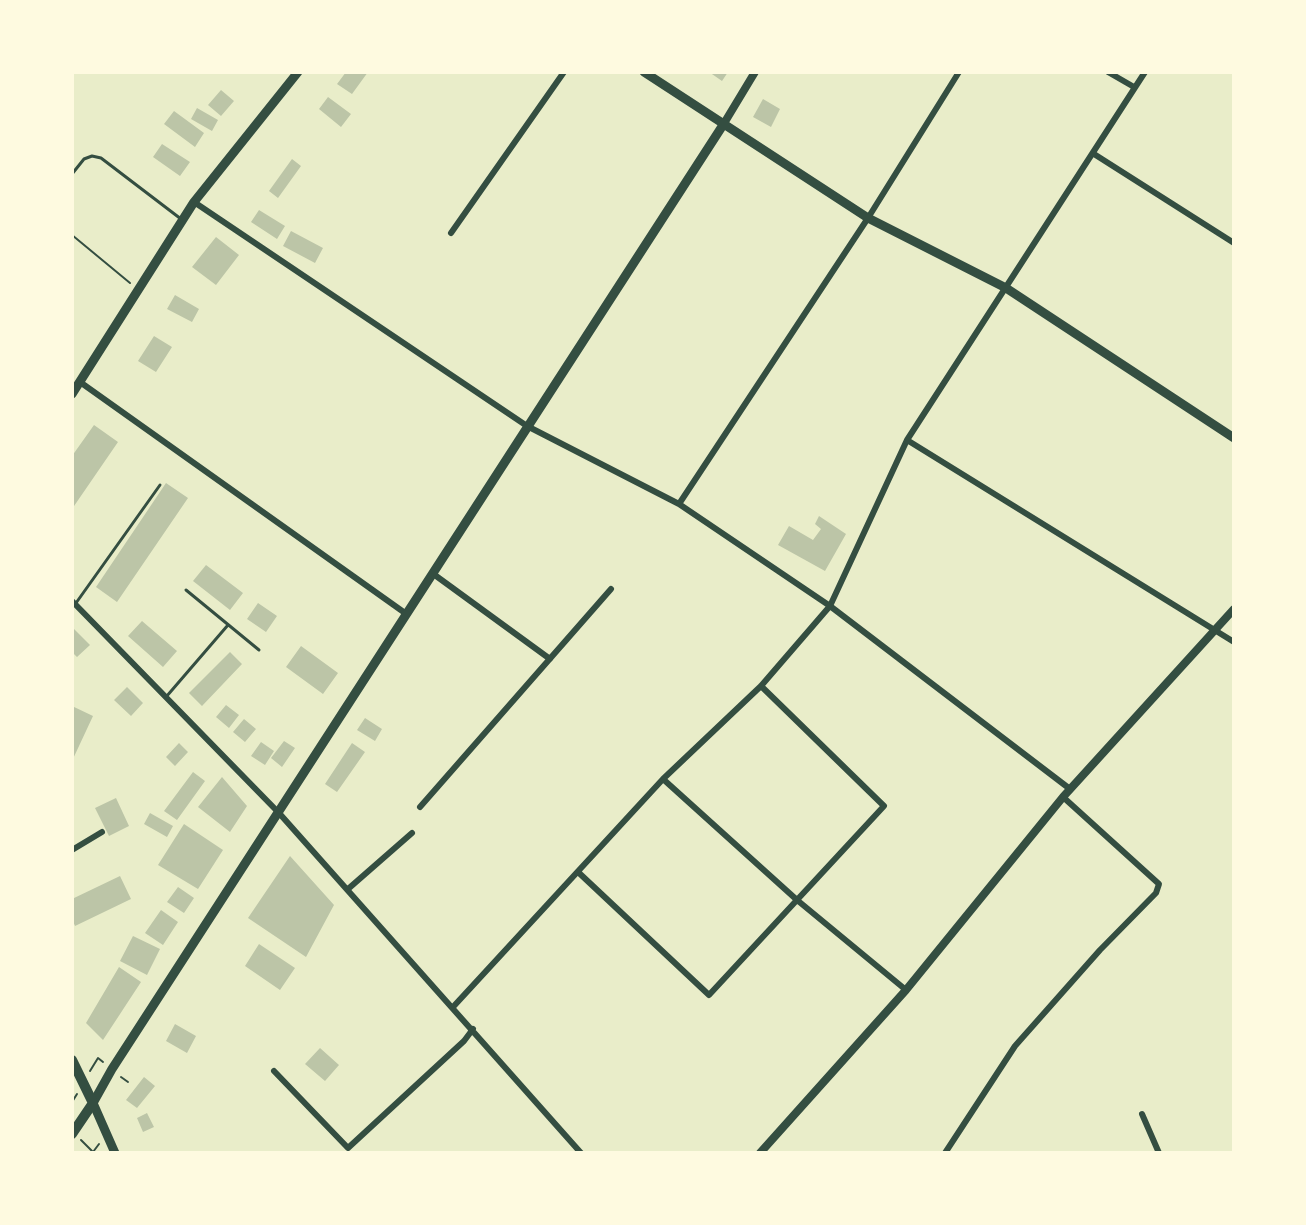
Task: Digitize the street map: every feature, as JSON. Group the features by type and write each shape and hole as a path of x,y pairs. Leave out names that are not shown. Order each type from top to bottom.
{"main road":[{"path":"72,394 194,202 298,72"},
{"path":"644,72 868,218 1006,288 1234,438"},
{"path":"72,1134 405,613 723,124"},
{"path":"72,1060 115,1153"}],"street":[{"path":"451,233 564,72"},
{"path":"723,124 755,72"},
{"path":"679,504 868,218 959,72"},
{"path":"1108,72 1134,87"},
{"path":"453,1007 663,779 761,686 830,606 907,440 1145,72"},
{"path":"1094,154 1234,243"},
{"path":"194,202 527,426 679,504 830,606 1070,789"},
{"path":"80,382 405,613"},
{"path":"907,440 1218,630 1234,642"},
{"path":"432,573 550,659"},
{"path":"420,807 612,589"},
{"path":"74,603 279,813 581,1153"},
{"path":"760,1153 906,990 1063,797 1218,630 1234,609"},
{"path":"578,872 709,995 884,806 761,686"},
{"path":"663,779 797,900 906,990"},
{"path":"945,1153 1015,1046 1100,950 1156,893 1159,884 1063,797"},
{"path":"72,850 102,832"},
{"path":"348,889 412,832"},
{"path":"274,1071 348,1148 464,1041 473,1029"},
{"path":"1142,1113 1159,1153"}],"lane":[{"path":"72,174 84,159 92,156 101,158 182,220"},
{"path":"74,603 160,485"},
{"path":"186,590 259,650"},
{"path":"166,697 228,625"}],"path":[{"path":"72,235 138,290"}],"building":[{"path":"346,72 368,72 352,94 337,84"},
{"path":"709,72 728,72 722,81"},
{"path":"221,90 234,101 221,116 208,105"},
{"path":"328,97 351,114 341,127 319,109"},
{"path":"763,99 780,109 771,127 753,117"},
{"path":"197,108 218,120 212,131 191,119"},
{"path":"174,111 204,133 195,147 164,124"},
{"path":"162,144 190,162 180,176 153,157"},
{"path":"292,159 301,166 278,198 269,191"},
{"path":"259,210 285,226 277,239 251,222"},
{"path":"291,231 323,248 315,263 283,246"},
{"path":"216,237 239,255 216,285 192,267"},
{"path":"175,295 199,309 192,322 167,309"},
{"path":"154,336 172,347 156,372 138,361"},
{"path":"94,425 118,442 72,509 72,456"},
{"path":"166,483 188,498 117,602 96,587"},
{"path":"819,516 846,534 825,571 778,545 789,526 813,540 821,529 815,524"},
{"path":"206,565 243,593 230,610 193,581"},
{"path":"258,603 277,616 266,632 247,619"},
{"path":"142,621 177,651 163,667 128,636"},
{"path":"72,627 90,645 77,657 72,652"},
{"path":"301,646 338,673 323,694 286,667"},
{"path":"230,652 242,664 202,706 189,693"},
{"path":"127,687 143,703 131,716 114,700"},
{"path":"226,705 239,715 229,728 216,717"},
{"path":"72,706 93,716 72,761"},
{"path":"365,718 382,729 375,741 357,730"},
{"path":"244,719 256,729 245,742 233,732"},
{"path":"284,741 295,748 282,767 271,758"},
{"path":"261,742 274,751 265,765 251,756"},
{"path":"179,743 188,752 175,766 166,757"},
{"path":"352,743 365,752 337,792 325,784"},
{"path":"193,772 205,781 177,820 164,811"},
{"path":"222,777 247,806 230,832 198,807"},
{"path":"116,798 129,826 109,836 95,808"},
{"path":"150,813 173,826 167,837 144,824"},
{"path":"184,824 223,850 198,889 158,865"},
{"path":"290,856 334,905 306,957 248,918"},
{"path":"120,876 131,899 75,926 72,919 72,899"},
{"path":"178,887 194,898 184,913 167,902"},
{"path":"161,910 178,922 163,945 145,933"},
{"path":"133,936 160,949 147,975 120,961"},
{"path":"259,944 295,968 280,990 245,966"},
{"path":"119,967 141,982 103,1040 86,1023"},
{"path":"175,1024 196,1036 187,1053 166,1041"},
{"path":"320,1048 339,1065 325,1081 305,1064"},
{"path":"144,1077 155,1086 137,1108 126,1100"},
{"path":"147,1113 154,1127 143,1132 137,1118"}]}
